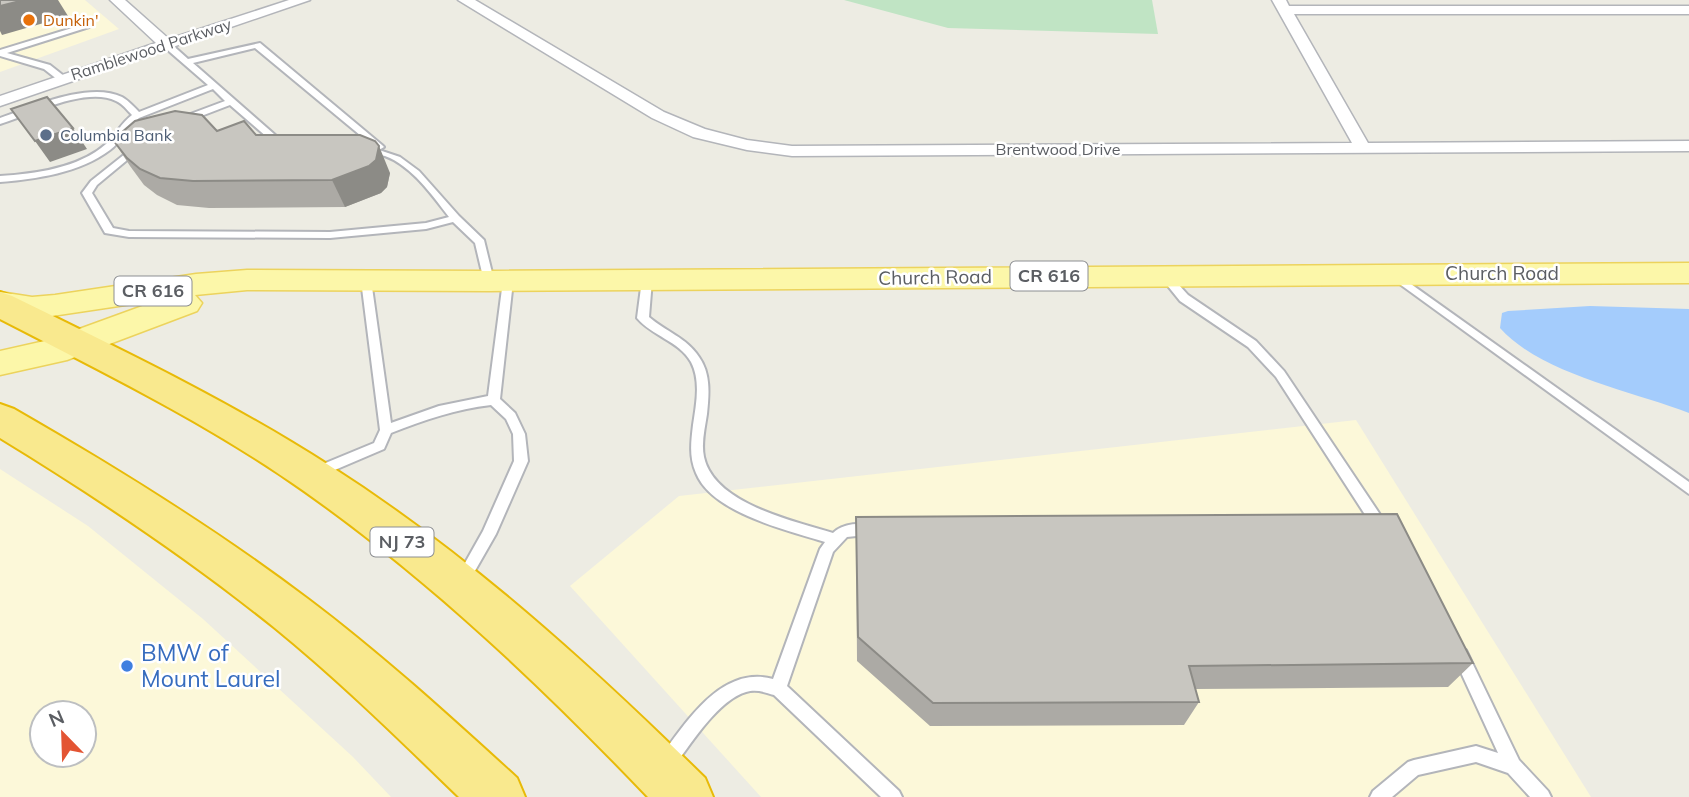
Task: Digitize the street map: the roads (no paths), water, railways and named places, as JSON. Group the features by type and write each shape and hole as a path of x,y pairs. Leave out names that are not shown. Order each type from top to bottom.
{"highway":[{"name":"NJ 73","path":"0,304 78,343 258,441 352,505 458,587 573,685 673,784"},
{"path":"0,419 204,549 264,592 327,643 498,797"}],"main road":[{"name":"Church Road","path":"0,304 33,308 195,284 306,279 498,281 1689,272"},
{"name":"Church Road","path":"0,363 55,351 191,302 253,287 306,279"}],"street":[{"path":"117,0 146,34 166,44"},
{"name":"Ramblewood Parkway","path":"146,34 262,0"},
{"name":"Ramblewood Parkway","path":"0,101 61,78 303,0"},
{"name":"Brentwood Drive","path":"466,0 658,115 699,133 747,145 792,151 1689,146"},
{"path":"1281,5 1363,148"},
{"path":"1281,5 1689,10"},
{"name":"Ramblewood Parkway","path":"23,76 62,61"}],"lane":[{"path":"0,54 85,27"},
{"path":"166,44 279,143 301,148"},
{"path":"187,62 257,45 435,191 455,218 480,242 498,281 494,400 511,416 519,434 521,461 489,534 458,587"},
{"path":"0,54 47,67 61,78"},
{"path":"0,179 43,173 87,159 116,140 121,128 138,116 213,86"},
{"path":"0,121 68,100 100,94 117,98 138,116"},
{"path":"174,124 232,101"},
{"path":"142,145 94,183 87,194 109,231 129,234 330,235 401,229 455,218"},
{"path":"355,149 388,154"},
{"path":"1391,273 1689,489"},
{"path":"1164,275 1184,298 1252,344 1280,374 1329,446 1371,524 1394,537"},
{"path":"309,475 379,446 386,430 366,280"},
{"path":"647,280 643,318 655,330 677,339 688,349 701,371 697,458 709,484 737,505 836,540"},
{"path":"386,430 418,416 494,400"},
{"path":"778,688 827,549 845,531 886,529"},
{"path":"1453,640 1513,766 1542,797"},
{"path":"673,784 685,737 729,690 755,682 778,688 893,797"},
{"path":"1379,797 1414,768 1476,754 1513,766"}],"water":[{"path":"1590,306 1689,309 1689,413 1563,369 1539,358 1500,328 1502,313 1508,311"}],"place":[{"name":"Dunkin'","path":"29,20"},
{"name":"Columbia Bank","path":"46,135"},
{"name":"BMW of Mount Laurel","path":"127,666"}]}
